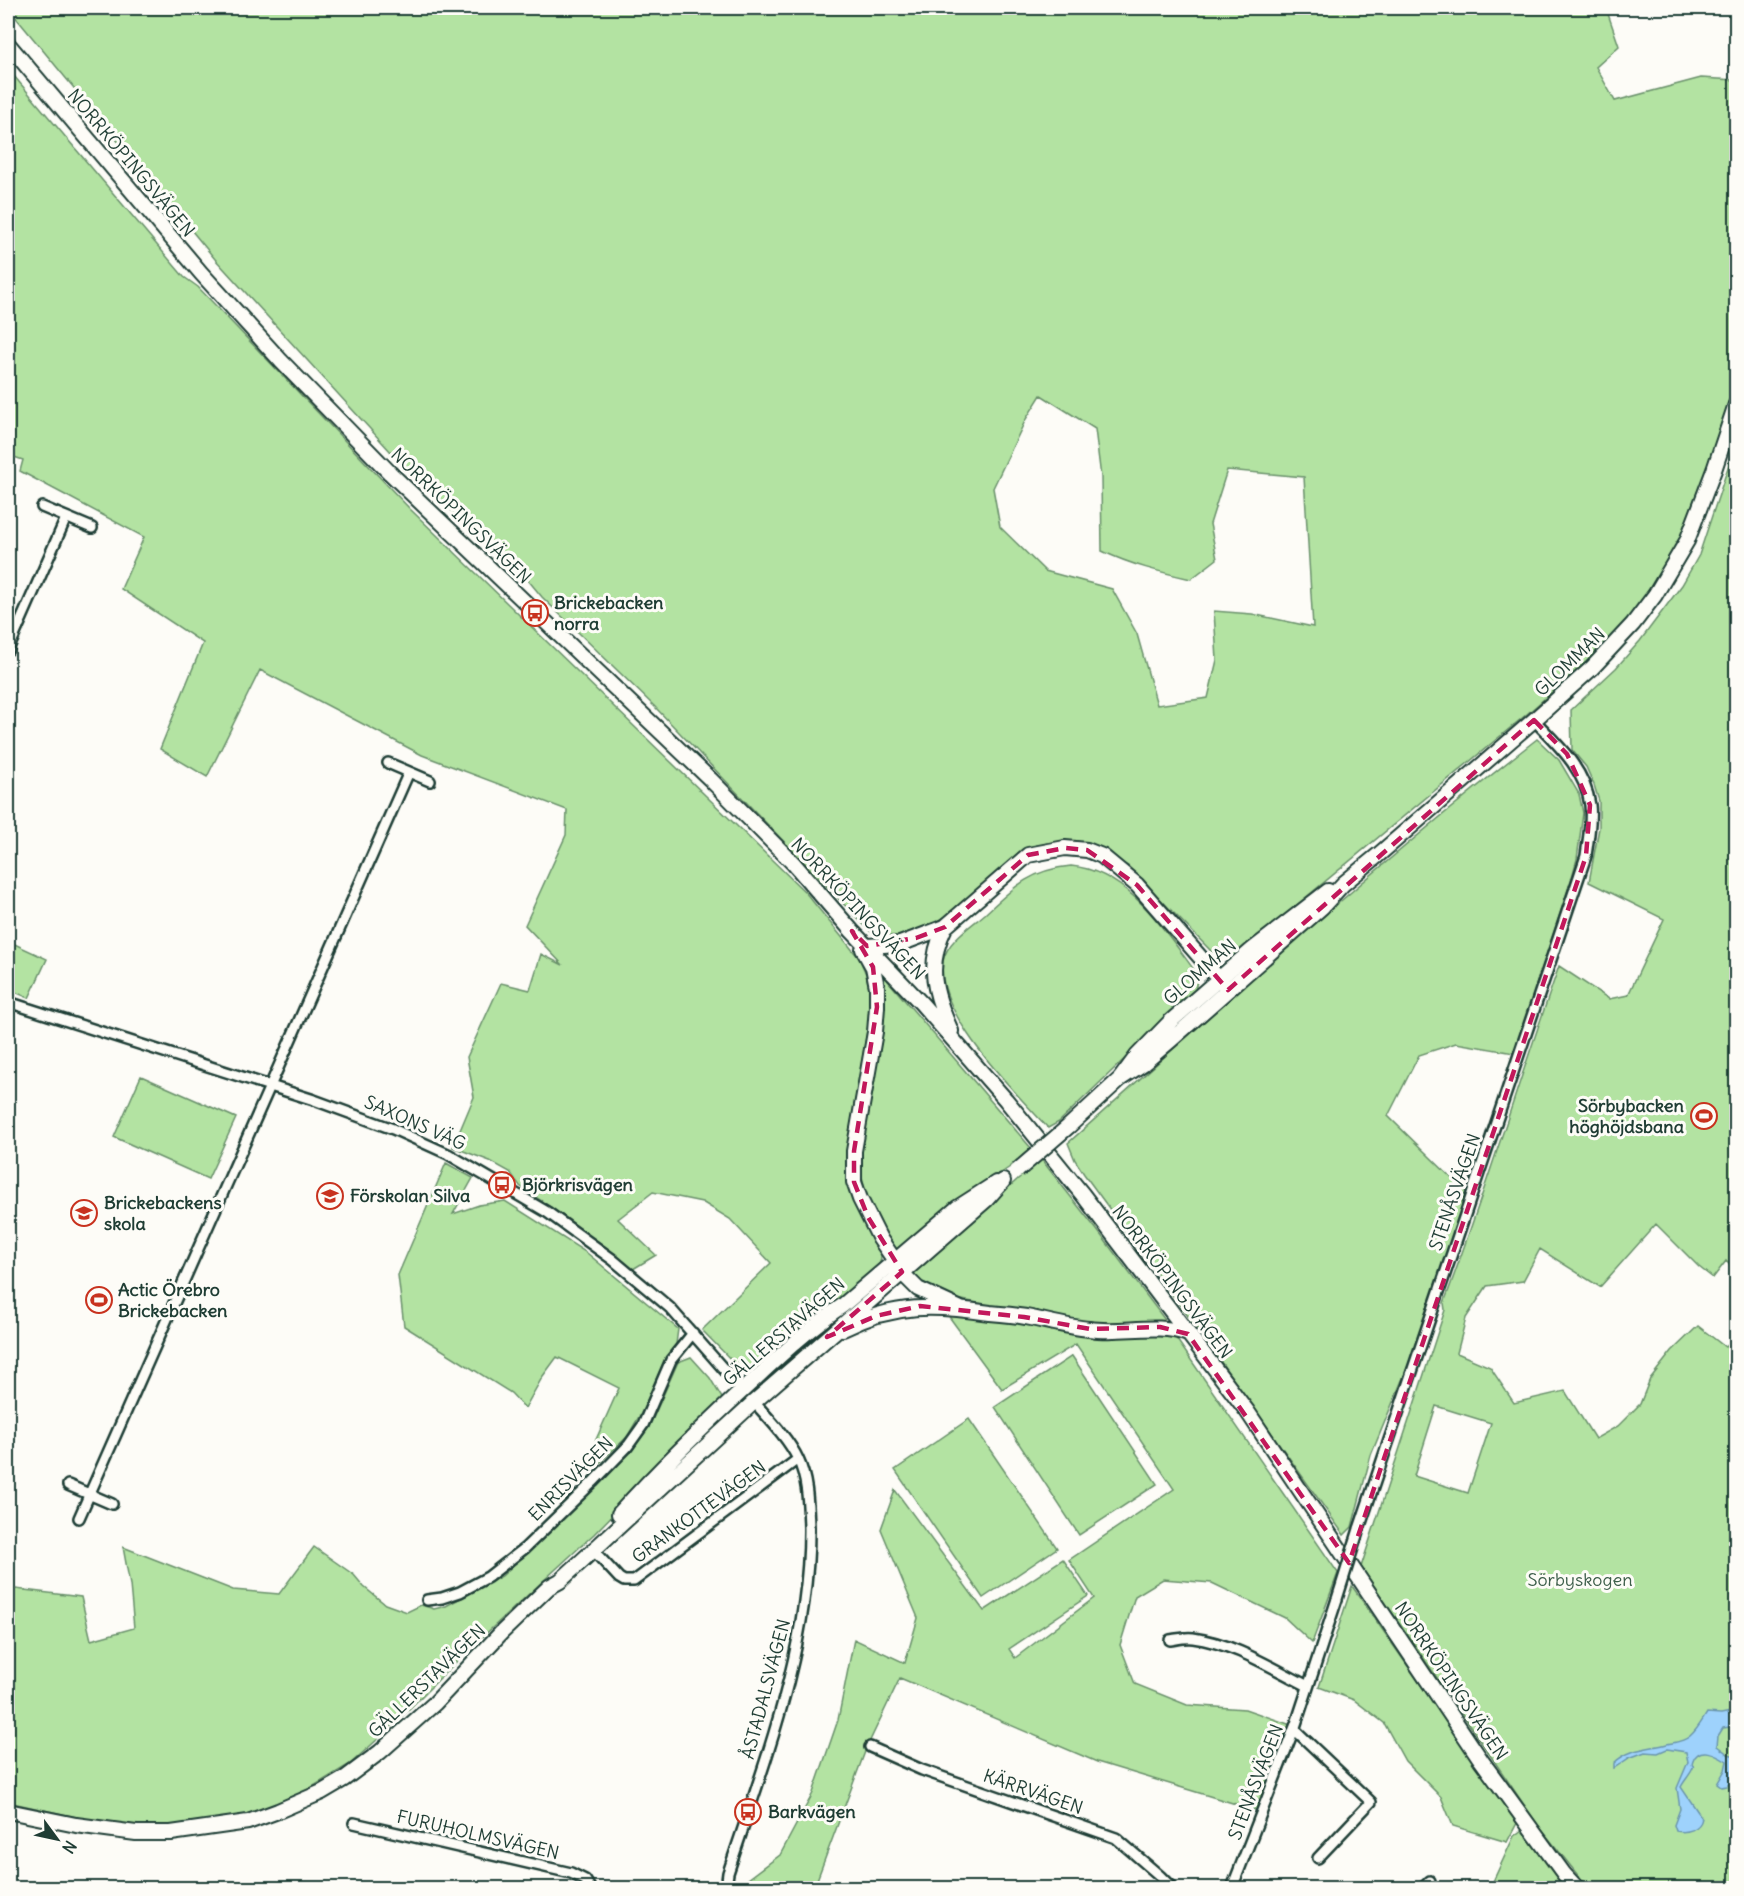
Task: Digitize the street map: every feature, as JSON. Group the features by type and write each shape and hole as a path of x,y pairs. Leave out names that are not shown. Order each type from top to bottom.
{"main road":[{"name":"NORRKÖPINGSVÄGEN","path":"8,44 186,256 281,361 398,481 710,779 794,864 1006,1100 1083,1195 1253,1420 1481,1760 1577,1888"},
{"name":"GLOMMAN","path":"898,1266 986,1200 1003,1180 1069,1126 1120,1078 1155,1036 1224,984 1286,922 1330,890 1343,884 1377,856 1534,720 1618,642 1655,595 1686,541 1737,404"},
{"path":"867,946 900,944 945,927 1028,855 1065,848 1087,850 1102,856 1137,885 1224,984"},
{"path":"945,927 936,951 934,981 939,1003 957,1044"},
{"path":"852,931 873,967 877,987 875,1032 854,1151 854,1182 868,1217 898,1266 918,1289 962,1309"},
{"name":"GÄLLERSTAVÄGEN","path":"8,1810 76,1825 136,1833 171,1833 248,1822 322,1792 344,1779 380,1752 435,1703 501,1633 549,1587 560,1581 753,1402 827,1337 898,1266"},
{"name":"GÄLLERSTAVÄGEN","path":"549,1587 554,1575 598,1536 685,1444 742,1390 898,1266"},
{"path":"827,1337 850,1325 895,1310 920,1306 1023,1317 1089,1329 1109,1331 1160,1327 1188,1334"},
{"path":"742,1390 753,1402"}],"street":[{"path":"42,507 92,528"},
{"path":"8,650 66,518"},
{"name":"STENÅSVÄGEN","path":"1232,1888 1294,1729 1586,856 1590,805 1582,779 1567,754 1534,720"},
{"path":"388,763 430,781"},
{"path":"79,1518 409,772"},
{"name":"SAXONS VÄG","path":"8,1002 51,1018 270,1085 393,1129 448,1154 587,1239 670,1308 742,1390"},
{"name":"ENRISVÄGEN","path":"427,1600 460,1592 488,1577 525,1548 593,1482 628,1446 643,1425 671,1360 693,1333"},
{"name":"ÅSTADALSVÄGEN","path":"726,1888 728,1873 792,1667 802,1620 808,1562 808,1507 805,1479 798,1459 788,1442 753,1402"},
{"name":"GRANKOTTEVÄGEN","path":"592,1550 619,1578 624,1581 633,1581 798,1459"},
{"path":"68,1485 112,1504"},
{"path":"1170,1640 1190,1637 1207,1641 1245,1655 1308,1686"},
{"path":"1294,1729 1371,1802 1318,1858"},
{"name":"KÄRRVÄGEN","path":"870,1747 944,1778 1116,1838 1172,1888"},
{"name":"FURUHOLMSVÄGEN","path":"354,1823 571,1873 585,1880 590,1888"}],"highlighted area":[{"path":"1534,720 1567,754 1590,805 1586,856 1349,1563 1188,1334 1160,1327 1090,1329 1024,1317 920,1306 876,1316 827,1337 902,1272 868,1217 854,1182 854,1151 877,1007 873,967 852,931 867,946 916,938 945,927 1028,855 1065,848 1087,850 1137,885 1228,990"}],"green space":[{"path":"8,8 1606,8 1619,46 1596,67 1615,101 1701,78 1736,80 1736,387 1710,467 1676,550 1651,590 1612,639 1527,714 1234,957 1213,953 1128,866 1074,841 1047,843 1019,853 948,915 913,936 883,940 874,935 655,707 542,597 528,580 391,452 215,259","holes":["1041,395 1095,429 1101,477 1102,551 1157,571 1191,579 1217,559 1210,524 1227,470 1304,477 1313,627 1252,614 1214,611 1217,660 1208,698 1157,705 1137,634 1112,589 1045,571 1000,527 993,488 1026,419"]},
{"path":"8,69 184,277 198,287 410,509 805,892 859,958 870,992 868,1025 847,1148 847,1172 854,1201 868,1232 879,1249 880,1261 874,1273 802,1331 798,1327 781,1341 784,1347 761,1369 746,1371 737,1366 702,1330 771,1263 730,1219 702,1202 653,1192 618,1219 656,1255 633,1269 520,1186 510,1172 490,1161 453,1147 474,1097 467,1057 501,983 530,990 541,954 563,965 525,925 566,835 567,810 422,755 260,670 207,777 160,749 203,643 121,589 144,537 20,471 23,460 8,455"},
{"name":"Sörbyskogen","path":"1736,443 1736,1271 1726,1261 1713,1278 1656,1224 1600,1287 1540,1249 1523,1281 1487,1286 1466,1318 1457,1353 1490,1367 1514,1403 1565,1391 1595,1439 1618,1426 1640,1404 1650,1379 1672,1351 1698,1326 1725,1347 1736,1336 1736,1888 1588,1888 1538,1825 1361,1567 1445,1310 1444,1303 1559,966 1609,999 1628,995 1664,919 1589,882 1599,828 1599,801 1586,767 1572,750 1571,710 1616,668 1640,641 1682,585 1699,555","holes":["1436,1406 1491,1423 1468,1493 1414,1476"]},
{"path":"1537,739 1559,760 1579,794 1583,813 1577,859 1514,1053 1456,1043 1419,1055 1388,1116 1466,1192 1441,1275 1412,1356 1371,1455 1352,1527 1344,1535 1084,1174 1068,1143 1241,988 1417,836"},
{"path":"1071,866 1092,870 1128,891 1159,923 1198,975 1195,991 1059,1122 1048,1128 997,1073 963,1027 951,1004 944,982 943,961 954,941 1023,881 1044,871"},
{"path":"8,941 47,959 29,998 8,989"},
{"path":"883,975 1031,1148 1010,1167 945,1211 897,1253 891,1248 869,1200 860,1163 860,1148 883,1002"},
{"path":"141,1076 236,1118 208,1179 114,1137"},
{"path":"1041,1159 1165,1320 1088,1324 957,1299 931,1290 915,1278 911,1272"},
{"path":"446,1163 473,1178 453,1214 479,1205 505,1201 587,1253 678,1329 676,1344 664,1361 643,1410 627,1437 591,1471 585,1464 619,1388 557,1357 525,1408 511,1393 404,1326 398,1275"},
{"path":"942,1307 1106,1334 1171,1331 1338,1573 1312,1643 1285,1618 1212,1583 1163,1579 1135,1596 1120,1645 1135,1684 1187,1705 1245,1709 1291,1725 1259,1811 1097,1762 900,1678 866,1749 814,1888 740,1888 740,1885 780,1855 813,1793 838,1720 854,1639 905,1663 918,1618 881,1529 895,1490 984,1611 1063,1559 1088,1596 1009,1649 1015,1658 1094,1598 1069,1560 1174,1489 1076,1344 1002,1389"},
{"path":"1072,1356 1157,1484 1079,1535 995,1407"},
{"path":"691,1357 710,1378 722,1398 717,1408 594,1534 466,1652 388,1730 350,1764 304,1792 259,1812 217,1823 166,1828 126,1828 8,1802 8,1588 81,1597 91,1640 134,1628 130,1585 123,1547 233,1590 279,1594 314,1547 354,1575 364,1587 385,1604 407,1612 421,1605 434,1609 446,1606 502,1576 630,1453 649,1427 678,1362"},
{"path":"969,1419 1057,1548 983,1598 895,1470"},
{"path":"1352,1586 1517,1823 1507,1842 1453,1826 1441,1797 1405,1761 1384,1723 1354,1700 1319,1687"},
{"path":"1522,1830 1569,1888 1490,1888 1514,1836"}],"water":[{"path":"1736,1711 1736,1723 1723,1728 1718,1736 1717,1746 1728,1754 1736,1756 1736,1777 1727,1786 1721,1787 1717,1784 1727,1761 1709,1752 1704,1752 1696,1756 1692,1763 1692,1770 1681,1787 1702,1818 1692,1830 1676,1831 1674,1825 1680,1809 1677,1788 1688,1762 1686,1752 1667,1749 1658,1753 1645,1752 1629,1758 1614,1768 1614,1763 1626,1754 1679,1742 1687,1738 1693,1734 1707,1713 1721,1714"}],"place":[{"name":"Brickebacken norra","path":"535,613"},
{"name":"Sörbybacken höghöjdsbana","path":"1704,1116"},
{"name":"Björkrisvägen","path":"502,1185"},
{"name":"Förskolan Silva","path":"330,1196"},
{"name":"Brickebackens skola","path":"84,1213"},
{"name":"Actic Örebro Brickebacken","path":"99,1300"},
{"name":"Barkvägen","path":"748,1812"}]}
